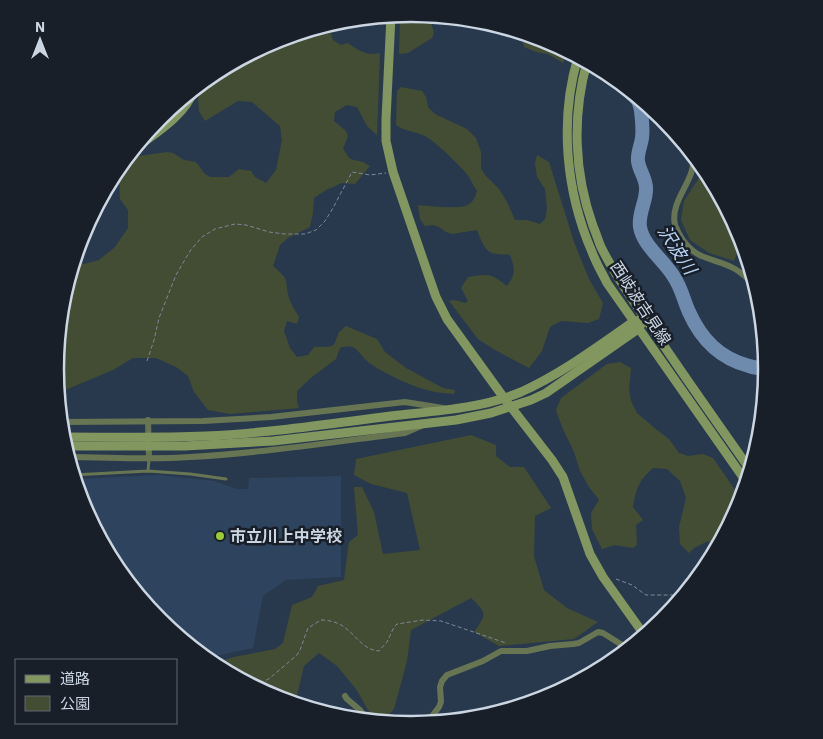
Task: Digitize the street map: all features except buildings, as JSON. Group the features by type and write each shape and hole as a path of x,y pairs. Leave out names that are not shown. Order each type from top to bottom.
{"street":[{"path":"391,23 386,141 393,172 436,297 447,319 552,460 570,496 587,547 603,577 640,630"},
{"name":"西岐波吉見線","path":"576,64 570,96 569,161 576,205 592,252 607,283 742,476"},
{"name":"西岐波吉見線","path":"585,69 578,108 577,153 588,212 601,246 645,318 746,463"},
{"path":"165,125 183,109"},
{"path":"692,165 688,182 674,210 678,232 693,251 703,257 735,269 746,278"},
{"path":"73,446 234,444 456,420 492,414 546,393 645,318"},
{"path":"71,437 173,437 253,433 486,403 504,398 540,382 636,326"},
{"path":"68,422 203,421 271,417 405,402 446,409"},
{"path":"148,420 148,458"},
{"path":"76,457 148,458 241,454 405,433 426,423"},
{"path":"432,716 441,702 440,687 442,681 448,675 501,652 528,651 550,646 579,643 598,632 623,645"},
{"path":"345,696 362,713"}],"lane":[{"path":"148,458 148,471"},
{"path":"81,475 148,471 226,479"}],"path":[{"path":"147,361 159,318 176,275 190,251 202,237 215,229 235,224 246,225 269,232 305,234 316,230 325,221 344,190 352,172 370,175 393,172"},
{"path":"603,577 618,580 646,595 675,595"},
{"path":"262,683 296,655 300,650 308,628 321,620 342,625 369,649 375,651 379,651 383,647 397,624 424,620 441,621 512,646 506,651"}],"shaded area":[{"name":"市立川上中学校","path":"159,475 215,481 237,489 248,489 249,478 341,476 341,577 286,580 263,596 253,648 216,656 200,645 166,615 136,581 100,523 82,479"}],"green space":[{"path":"400,23 431,23 434,33 432,38 408,53 399,54"},
{"path":"330,32 333,40 341,45 348,43 363,52 371,54 380,53 377,135 367,126 357,107 347,105 335,112 334,121 346,131 348,136 343,149 350,159 370,166 355,184 342,183 314,198 310,227 288,238 280,245 273,266 285,278 290,301 299,317 297,324 287,321 284,331 290,348 297,357 308,355 314,347 334,345 339,332 346,326 377,339 385,352 406,368 443,388 455,390 454,394 431,391 400,380 371,364 355,348 351,347 340,348 336,359 297,391 299,408 230,414 208,410 194,392 188,376 176,367 156,358 133,358 113,370 65,390 64,370 67,324 76,280 81,263 99,260 115,247 128,228 128,210 120,199 119,183 136,158 139,156 167,152 173,153 184,160 196,162 205,174 210,177 229,177 239,169 251,171 255,177 266,183 276,170 282,140 280,126 252,102 238,101 205,121 199,111 198,98 200,94 219,81 258,58 322,34"},
{"path":"523,41 565,58 563,63 548,54 524,47"},
{"path":"401,87 422,91 426,97 428,107 435,114 467,129 476,138 481,152 481,168 485,175 499,189 515,220 527,220 540,224 545,219 547,209 545,189 537,177 535,163 537,155 549,162 574,242 589,279 603,303 599,319 588,323 561,321 550,327 542,351 529,368 478,339 449,301 455,300 465,303 468,301 461,288 468,277 489,276 507,286 513,275 513,264 510,255 490,252 482,242 477,230 452,234 433,225 425,226 420,219 418,205 461,207 470,204 477,191 466,173 435,143 425,136 396,125 397,91"},
{"path":"700,176 712,196 732,237 738,252 734,261 709,253 690,240 681,220 684,201"},
{"path":"620,362 631,368 629,390 631,401 637,413 669,439 679,453 688,456 703,454 713,458 736,491 723,523 712,544 708,541 694,548 689,553 680,544 679,527 686,498 680,481 667,469 653,468 641,481 634,501 633,507 643,520 636,525 637,545 633,548 615,545 602,549 592,529 591,513 599,500 580,471 556,410 561,398 607,364"},
{"path":"471,435 496,445 496,456 510,467 524,467 551,508 535,516 534,556 544,590 567,608 598,622 574,639 499,646 474,632 483,618 483,611 471,598 411,630 407,661 394,709 387,716 371,714 356,689 337,666 319,653 304,666 297,697 258,681 223,661 275,649 283,643 292,605 312,597 318,586 344,580 349,542 358,535 354,487 362,487 374,512 383,554 420,550 407,493 371,484 354,475 356,459"}],"waterway":[{"name":"沢波川","path":"640,109 642,141 638,161 646,190 640,227 645,241 670,271 681,290 694,322 705,339 720,353 729,358 758,368"}],"place":[{"name":"市立川上中学校","path":"220,536"}]}
